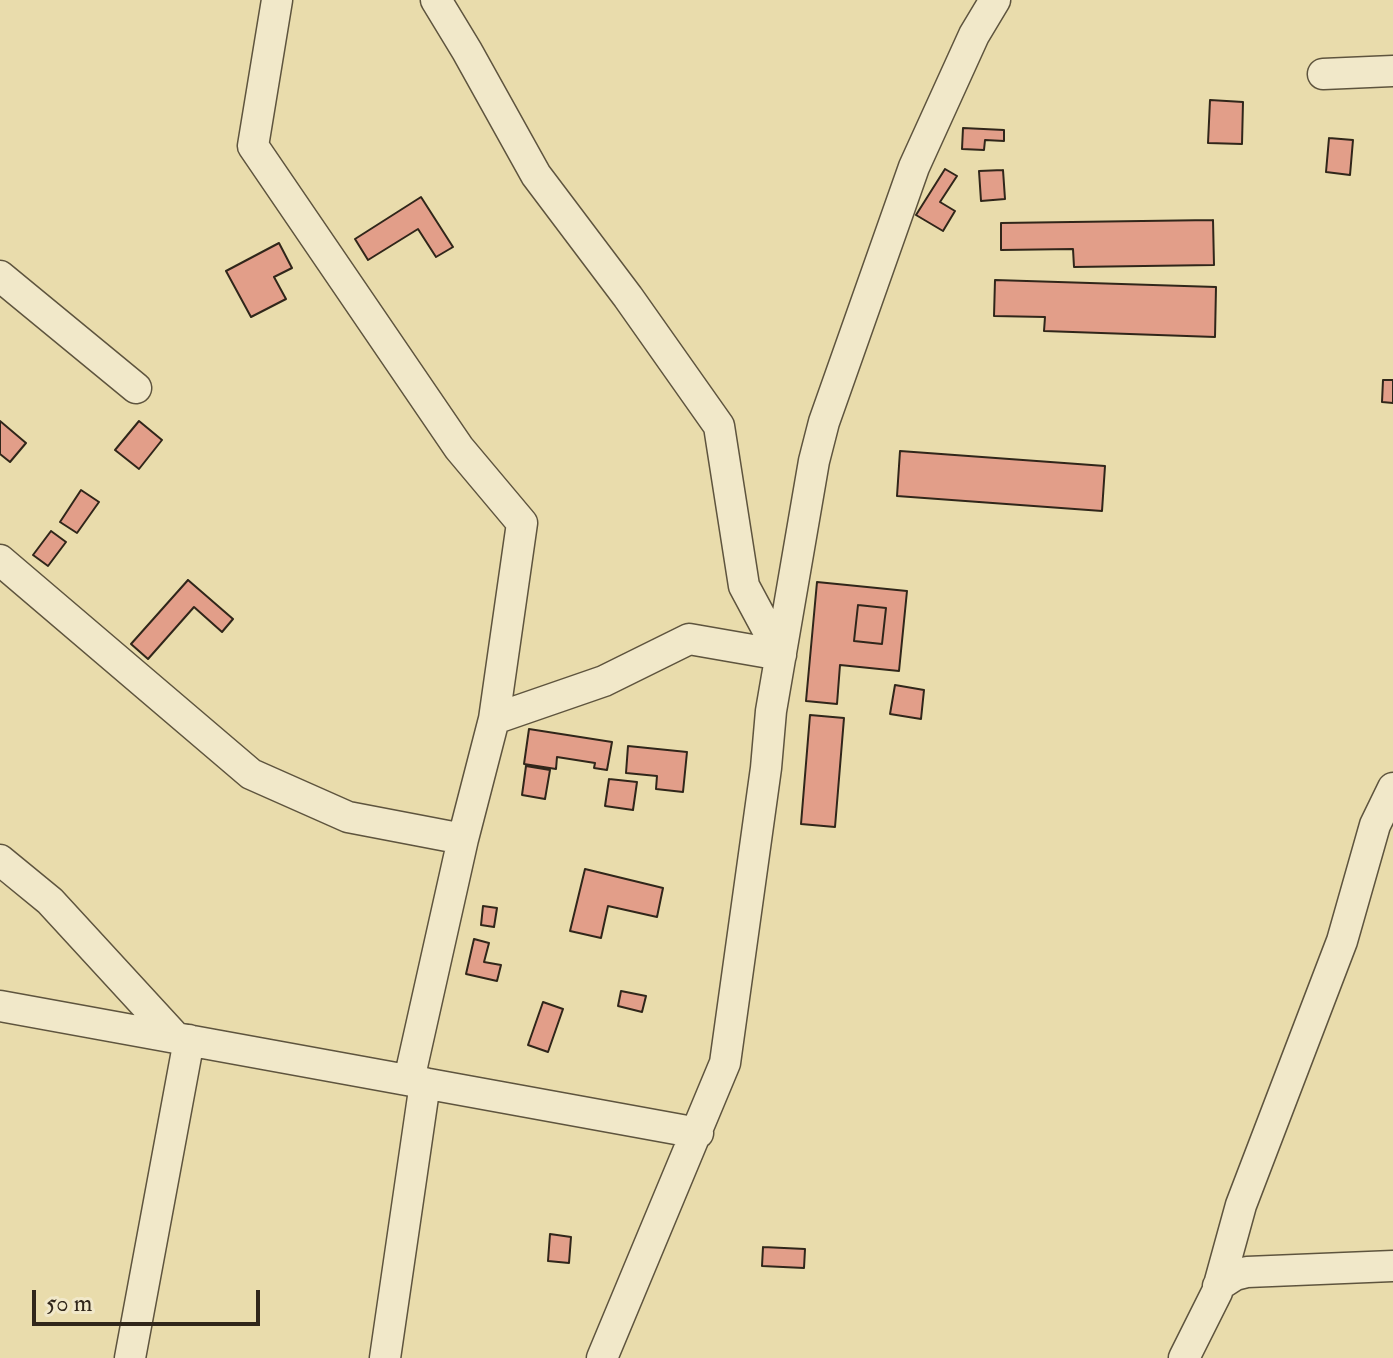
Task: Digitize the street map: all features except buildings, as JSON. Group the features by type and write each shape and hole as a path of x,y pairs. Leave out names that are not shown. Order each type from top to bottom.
{"street":[{"path":"277,0 253,146 459,448 522,523 494,719 463,839 417,1081 385,1358"},
{"path":"436,0 536,175 628,297 719,426 744,586 781,655"},
{"path":"602,1358 725,1063 766,768 771,711 814,461 824,422 914,167 974,35 995,0"},
{"path":"1323,74 1393,71"},
{"path":"0,276 136,388"},
{"path":"0,560 251,774 348,817 463,839"},
{"path":"494,719 604,681 689,639 781,655"},
{"path":"1184,1358 1218,1286 1241,1205 1342,941 1375,825 1393,788"},
{"path":"0,860 50,901 183,1039"},
{"path":"0,1006 698,1133"},
{"path":"130,1358 183,1039"},
{"path":"1218,1286 1235,1275 1247,1272 1393,1266"}]}
